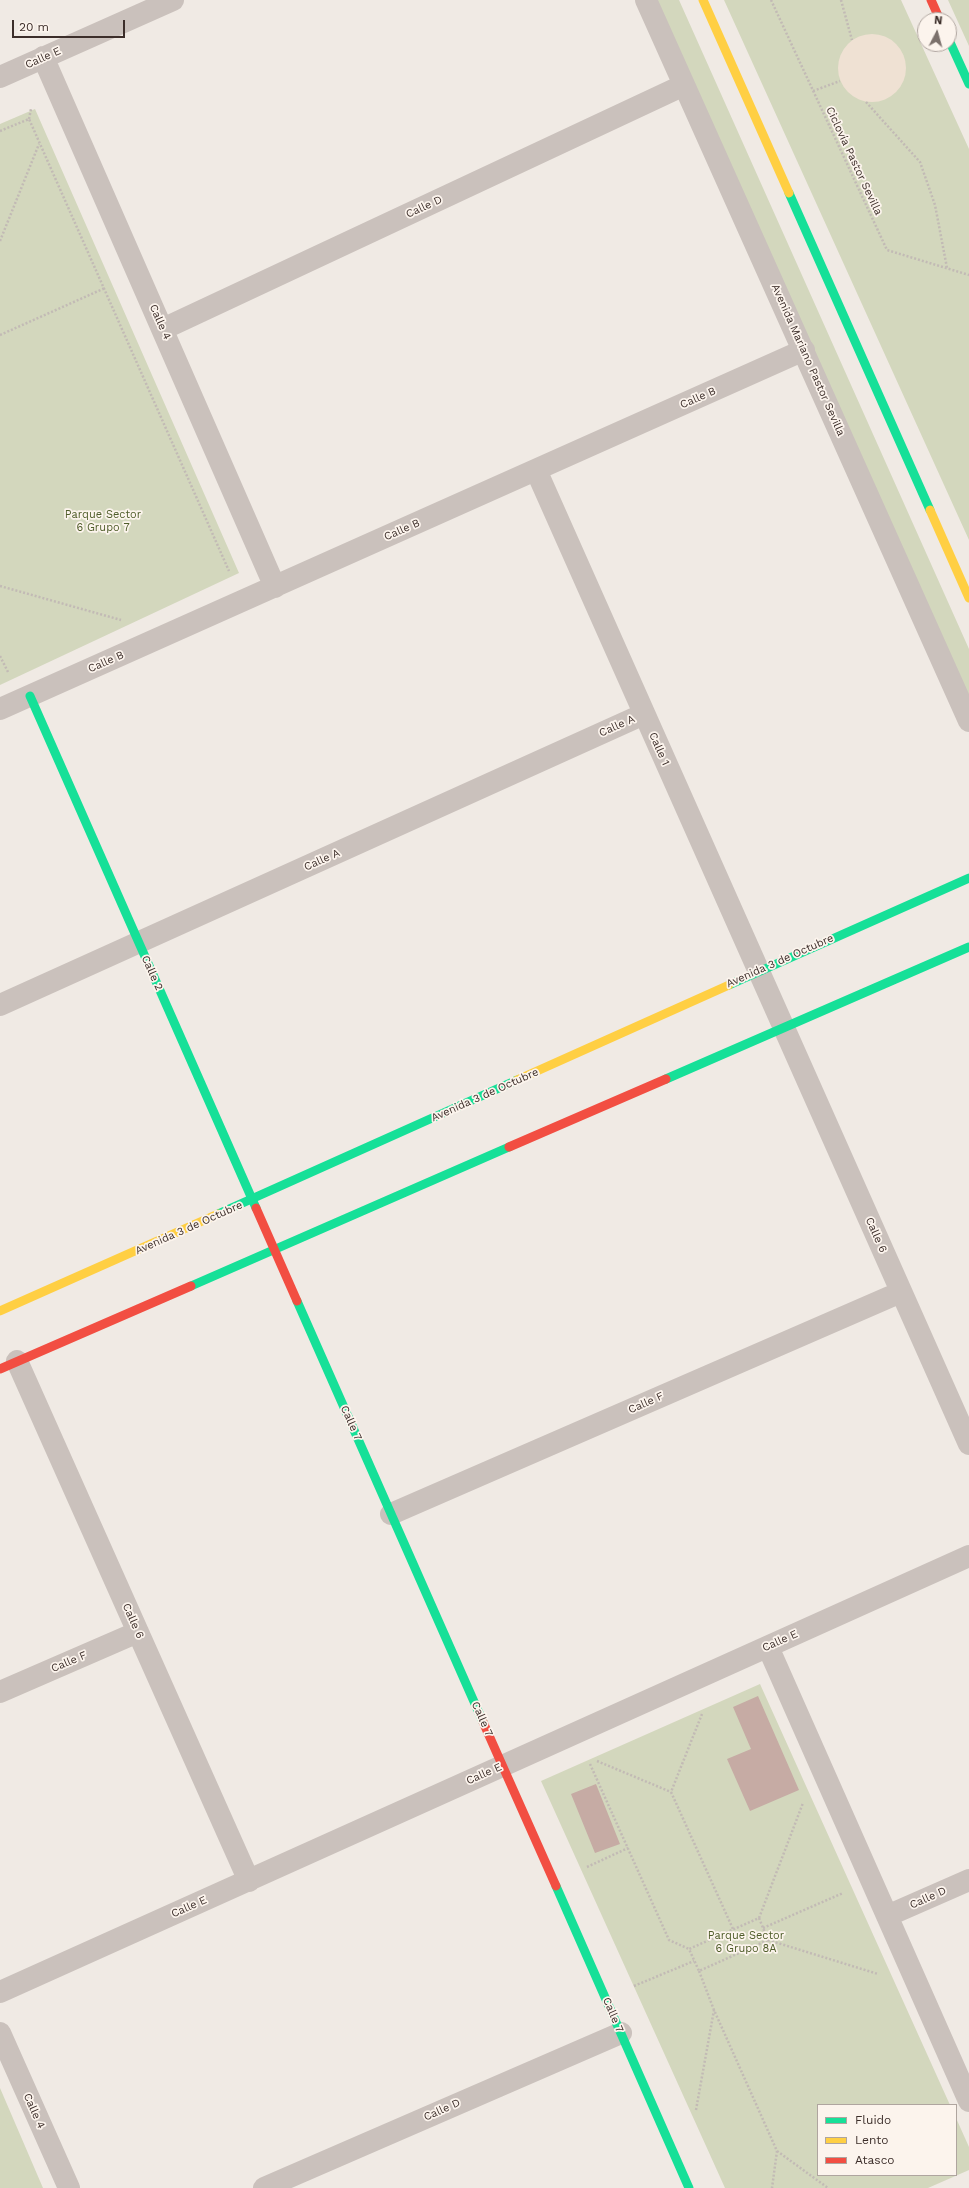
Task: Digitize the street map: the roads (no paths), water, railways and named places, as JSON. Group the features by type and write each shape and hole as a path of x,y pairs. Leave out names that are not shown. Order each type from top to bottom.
{"street":[{"name":"Calle E","path":"0,77 173,0"},
{"name":"Avenida Mariano Pastor Sevilla","path":"646,0 969,721"},
{"path":"703,0 969,598"},
{"path":"931,0 936,12"},
{"path":"954,52 969,84"},
{"name":"Calle 4","path":"43,58 275,587"},
{"name":"Calle D","path":"163,329 684,85"},
{"name":"Calle B","path":"0,709 804,350"},
{"name":"Calle 1","path":"536,470 782,1027"},
{"name":"Calle 2","path":"30,696 275,1250"},
{"name":"Calle A","path":"0,1005 644,714"},
{"name":"Avenida 3 de Octubre","path":"0,1311 252,1200 758,971 969,878"},
{"path":"9,1365 275,1250 782,1027 969,947"},
{"name":"Calle 6","path":"782,1027 969,1444"},
{"name":"Calle 7","path":"275,1250 689,2188"},
{"name":"Calle F","path":"391,1514 901,1292"},
{"name":"Calle 6","path":"9,1365 138,1632 249,1880"},
{"name":"Calle E","path":"0,1992 969,1556"},
{"name":"Calle F","path":"0,1692 138,1632"},
{"path":"768,1647 969,2101"},
{"name":"Calle D","path":"887,1916 969,1880"},
{"name":"Calle 4","path":"0,2033 69,2188"},
{"name":"Calle D","path":"264,2188 620,2033"}],"park label":[{"name":"Parque Sector 6 Grupo 7","path":"103,521"},
{"name":"Parque Sector 6 Grupo 8A","path":"746,1942"}]}
